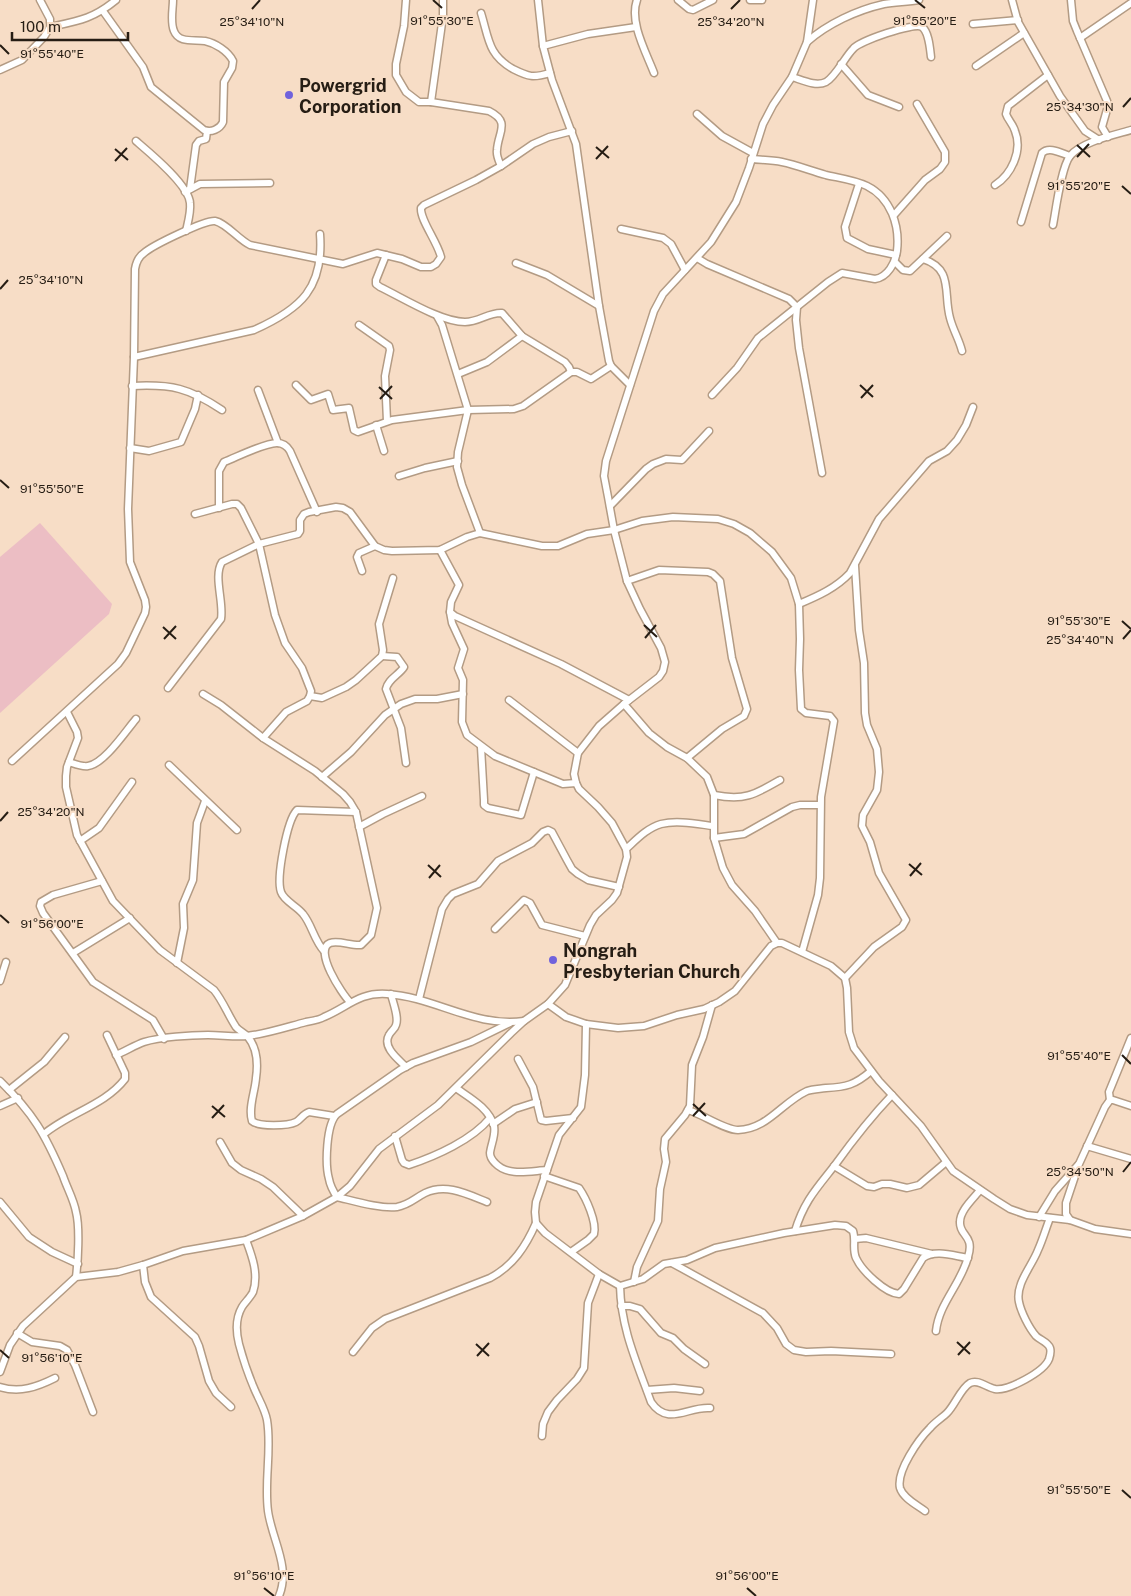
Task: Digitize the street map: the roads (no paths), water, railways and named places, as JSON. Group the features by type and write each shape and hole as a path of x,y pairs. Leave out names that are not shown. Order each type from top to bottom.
{"street":[{"path":"0,70 22,60 44,37 50,27 50,19 40,0"},
{"path":"50,27 85,20 103,11 116,0"},
{"path":"173,0 172,21 173,30 176,35 185,40 206,41 218,46 233,61 232,68 224,82 223,122 221,126 208,131"},
{"path":"406,0 396,75 406,92 424,103 431,102 489,111 497,115 501,120 502,126 497,150 497,157 501,166"},
{"path":"431,102 443,16 443,0"},
{"path":"538,0 543,46 550,73 572,131 578,154 599,306 611,366 630,385"},
{"path":"637,0 634,15 636,27 654,73"},
{"path":"678,0 693,10 713,0"},
{"path":"750,0 762,0"},
{"path":"0,1372 7,1351 17,1333 28,1320 44,1308 76,1277 118,1272 143,1266 183,1251 246,1240 303,1216 337,1197 350,1186 379,1150 438,1105 524,1021 548,1004 565,985 585,936 596,916 612,900 619,888 627,857 626,849 612,823 579,789 576,783 575,766 578,753 599,726 626,702 659,677 665,662 661,648 627,581 614,530 604,476 606,461 654,311 659,300 711,242 736,202 768,114 792,77 807,42 813,0"},
{"path":"807,42 822,29 860,12 885,4 919,0"},
{"path":"1012,0 1024,33 1048,75 1077,121 1085,131 1099,140"},
{"path":"1071,0 1073,21 1107,101 1108,106 1102,126 1108,137"},
{"path":"1080,38 1131,3"},
{"path":"103,11 143,67 151,87 195,123 208,131"},
{"path":"482,13 492,47 498,59 526,76 532,77 550,73"},
{"path":"973,24 1018,20"},
{"path":"792,77 818,84 826,81 858,44 905,28 917,26 922,27 926,31 931,57"},
{"path":"543,46 588,34 636,27"},
{"path":"976,66 1024,33"},
{"path":"841,64 868,95 900,107"},
{"path":"995,185 1007,175 1014,163 1017,151 1016,131 1006,114 1008,106 1048,75"},
{"path":"894,215 925,180 940,169 945,162 945,152 917,104"},
{"path":"697,114 722,136 752,156 781,162 867,186 878,195 894,215 897,234 896,259 880,279 842,273 828,282 758,338 737,368 712,395"},
{"path":"1053,225 1065,168 1070,156 1088,144 1131,130"},
{"path":"186,231 190,204 187,190 196,145 199,141 206,138 208,131"},
{"path":"12,761 118,664 126,653 145,613 145,600 130,562 128,509 134,358 135,269 137,261 143,253 186,231 210,222 217,222 250,245 343,264 377,253 422,267 431,267 436,264 440,256 421,216 421,208 424,205 476,180 501,166 533,144 549,137 572,131"},
{"path":"136,141 170,171 187,190"},
{"path":"1021,222 1044,151 1049,150 1070,156"},
{"path":"187,190 200,184 270,183"},
{"path":"858,184 845,228 847,238 868,249 896,259 903,270 908,272 913,270 947,236"},
{"path":"621,229 664,238 671,244 685,270"},
{"path":"134,358 240,334 268,324 300,303 309,293 313,284 320,258 320,234"},
{"path":"386,255 376,284 437,316 467,322 488,314 502,313 522,336 565,362 569,366 570,372"},
{"path":"697,258 789,299 797,307 796,320 799,348 822,473"},
{"path":"923,259 936,265 943,273 951,323 962,351"},
{"path":"516,263 548,275 599,306"},
{"path":"437,316 442,325 468,410 457,467 480,533"},
{"path":"359,325 389,346 390,350 385,376 387,421"},
{"path":"458,374 486,362 522,336"},
{"path":"296,385 310,400 328,394 333,410 349,408 356,432 387,421 468,410 514,409 523,406 570,372 577,372 591,379 596,378 611,366"},
{"path":"132,386 163,385 198,395 222,410"},
{"path":"258,390 278,443"},
{"path":"130,448 149,451 181,442 198,395"},
{"path":"799,604 817,597 844,579 855,566 879,519 929,461 947,450 957,440 973,408"},
{"path":"376,426 384,451"},
{"path":"610,506 646,469 659,461 682,460 709,431"},
{"path":"219,508 219,471 224,462 278,443 286,445 290,451 317,512"},
{"path":"399,476 458,461"},
{"path":"195,514 232,504 237,504 241,508 259,544 275,614 285,643 302,668 311,691 307,701 286,712 263,738"},
{"path":"168,688 221,619 219,567 226,559 259,544 298,534 300,531 300,520 309,512 336,507 343,508 350,512 375,546 392,552 440,550 480,533 550,547 558,546 587,534 614,530 642,521 674,517 718,519 734,524 750,533 778,558 792,578 799,604 801,709 806,713 830,716 834,721 820,805 819,887 815,909 802,952"},
{"path":"362,571 357,557 359,553 375,546"},
{"path":"440,550 460,585 451,602 450,612 452,623 464,649 458,668 463,680 462,727 467,735 495,756 563,784 576,783"},
{"path":"844,978 874,947 902,927 906,920 906,916 879,873 872,848 862,826 864,815 876,790 879,772 877,749 867,725 865,713 864,663 859,630 855,566"},
{"path":"627,581 653,571 671,569 708,572 714,574 720,581 732,658 747,709 744,716 716,733 687,758"},
{"path":"310,696 322,698 346,687 382,656 383,650 379,624 393,578"},
{"path":"450,612 581,674 626,702 649,733 687,758 707,777 714,795 714,838 727,878 755,911 777,943"},
{"path":"382,656 397,657 404,667 387,684 386,689 403,736 406,762"},
{"path":"203,694 221,705 263,738 322,776 343,794 356,812 377,908 372,935 361,945 332,943 326,946 324,951"},
{"path":"322,776 351,752 393,708 407,701 437,699 463,694"},
{"path":"509,700 578,753"},
{"path":"67,712 78,738 66,776 66,787 76,835 114,900 160,950 214,990 236,1027 248,1036 253,1044 258,1061 251,1111 252,1121 258,1125 288,1124 295,1122 305,1113 309,1112 334,1116"},
{"path":"69,762 84,766 96,764 104,758 136,719"},
{"path":"481,747 484,805 488,808 521,815 534,772"},
{"path":"169,765 237,830"},
{"path":"714,795 740,798 755,794 780,780"},
{"path":"80,841 99,828 132,782"},
{"path":"359,827 422,796"},
{"path":"177,963 184,928 183,904 193,880 197,823 205,801"},
{"path":"714,838 744,834 792,807 820,805"},
{"path":"350,1002 340,989 327,963 324,951 304,914 282,894 280,890 280,874 286,836 294,813 297,810 356,812"},
{"path":"626,849 643,834 662,824 687,823 713,826"},
{"path":"419,998 442,909 448,899 460,890 478,884 498,861 532,843 543,832 548,830 552,832 572,869 582,878 619,888"},
{"path":"102,881 53,895 41,902 40,906 43,913 93,982 150,1018 156,1024 164,1039"},
{"path":"495,929 524,900 530,903 542,926 585,936"},
{"path":"73,953 130,918"},
{"path":"548,1004 566,1017 586,1024 636,1028 712,1005 735,991 765,951 777,943 782,943 831,966 844,978 847,988 851,1043 871,1072 929,1137 945,1163 958,1176 1010,1209 1027,1215 1070,1220 1095,1229 1131,1234"},
{"path":"0,981 6,962"},
{"path":"391,994 397,1020 396,1026 387,1042 391,1051 406,1067"},
{"path":"116,1055 142,1042 210,1035 248,1036 324,1018 364,996 391,994 419,998 476,1018 510,1023 524,1021"},
{"path":"634,1282 637,1267 658,1221 660,1189 666,1162 664,1149 666,1140 688,1110 691,1101 692,1064 712,1005"},
{"path":"337,1197 329,1179 327,1163 330,1124 334,1116 406,1067 429,1056 471,1042 510,1023"},
{"path":"353,1352 372,1328 385,1320 500,1273 525,1246 536,1223 536,1202 560,1135 581,1107 586,1024"},
{"path":"44,1134 62,1121 103,1098 125,1079 125,1073 107,1035"},
{"path":"9,1090 44,1062 65,1037"},
{"path":"1070,1220 1066,1214 1066,1203 1079,1164 1110,1100 1109,1092 1131,1038"},
{"path":"518,1059 528,1076 540,1117 544,1121 573,1118"},
{"path":"688,1110 731,1129 750,1129 763,1124 804,1093 816,1089 847,1086 858,1082 871,1072"},
{"path":"0,1081 18,1098 44,1134 77,1213 78,1264 76,1277"},
{"path":"456,1088 480,1105 492,1121 494,1134 490,1153 491,1158 498,1166 513,1172 546,1173 579,1188 588,1205 594,1225 594,1234 571,1252"},
{"path":"795,1231 804,1206 872,1115 892,1095"},
{"path":"0,1106 18,1098"},
{"path":"1110,1100 1131,1106"},
{"path":"395,1136 402,1160 409,1165 447,1149 515,1109 537,1102"},
{"path":"220,1142 232,1163 273,1187 303,1216"},
{"path":"1087,1146 1131,1159"},
{"path":"834,1166 867,1186 874,1187 890,1184 907,1188 918,1185 945,1163"},
{"path":"1039,1217 1054,1191 1079,1164"},
{"path":"337,1197 390,1208 409,1204 425,1193 442,1189 459,1190 487,1202"},
{"path":"936,1331 937,1317 959,1279 971,1248 970,1241 961,1226 960,1220 967,1206 980,1190"},
{"path":"0,1202 29,1237 52,1252 78,1264"},
{"path":"925,1511 905,1496 900,1488 904,1468 924,1434 946,1414 966,1386 972,1382 979,1382 995,1389 1002,1389 1036,1373 1046,1365 1049,1359 1050,1349 1046,1343 1034,1334 1020,1308 1018,1296 1050,1218"},
{"path":"536,1223 545,1233 599,1274 620,1286 643,1279 664,1264 687,1260 725,1245 835,1225 846,1226 853,1231 855,1254 859,1263 879,1284 894,1293 902,1292 923,1258 932,1254"},
{"path":"855,1239 866,1238 932,1254 968,1258"},
{"path":"246,1240 255,1270 254,1284 250,1296 238,1314 237,1330 245,1364 266,1418 268,1438 266,1475 268,1512 283,1566 283,1587 279,1596"},
{"path":"672,1263 763,1313 777,1328 786,1344 794,1350 806,1352 831,1351 891,1354"},
{"path":"143,1266 145,1282 151,1297 195,1337 209,1381 216,1393 231,1408"},
{"path":"542,1436 543,1424 548,1412 584,1368 588,1303 599,1274"},
{"path":"620,1286 621,1306 627,1336 655,1408 668,1414 678,1415 696,1408 710,1408"},
{"path":"621,1306 637,1307 661,1333 673,1338 684,1349 705,1364"},
{"path":"17,1333 37,1344 60,1346 67,1350 75,1365 93,1412"},
{"path":"0,1387 22,1390 29,1387 37,1387 55,1378"},
{"path":"647,1390 674,1388 700,1391"}],"place":[{"name":"Powergrid Corporation","path":"289,95"},
{"name":"Nongrah Presbyterian Church","path":"553,960"}]}
